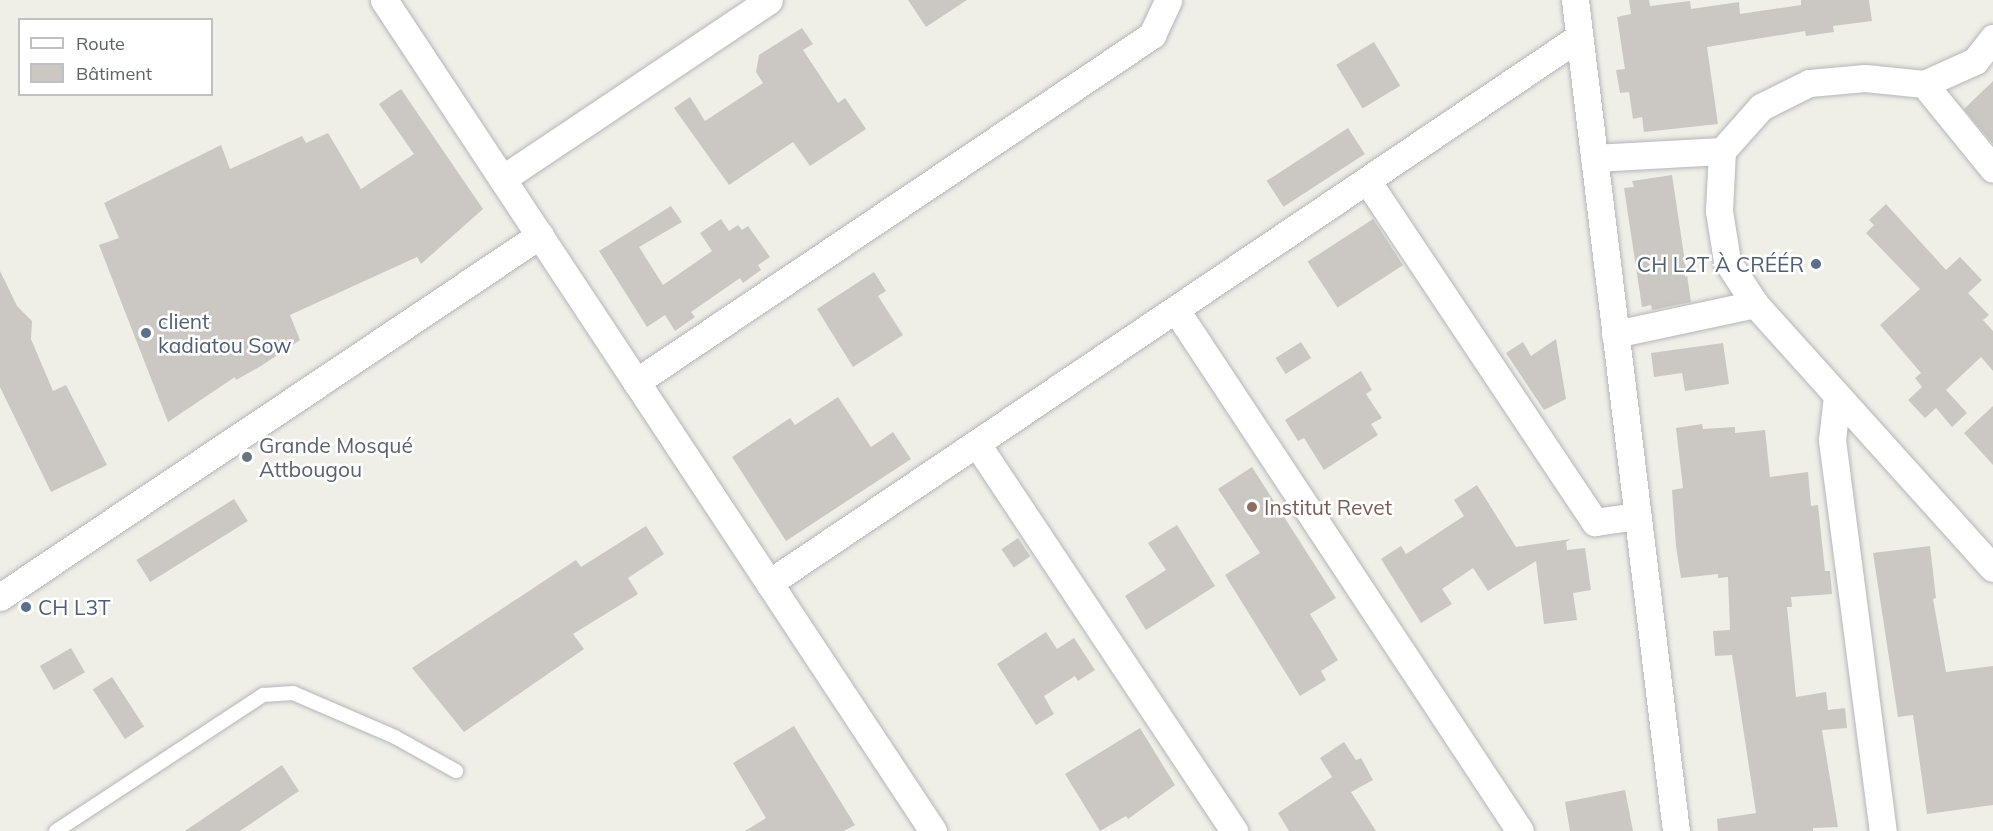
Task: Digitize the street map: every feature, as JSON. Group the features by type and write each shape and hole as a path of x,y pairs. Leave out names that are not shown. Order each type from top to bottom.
{"street":[{"path":"384,0 933,831"},
{"path":"502,179 769,0"},
{"path":"636,382 1152,35 1168,0"},
{"path":"1575,0 1676,831"},
{"path":"769,583 1579,38"},
{"path":"1993,38 1975,61 1924,84 1865,78 1809,83 1761,107 1722,151 1719,211 1727,261 1755,304 1993,568"},
{"path":"1924,84 1993,169"},
{"path":"1594,158 1722,151"},
{"path":"1368,182 1595,522 1637,516"},
{"path":"0,597 540,235"},
{"path":"1615,334 1755,304"},
{"path":"1176,310 1520,831"},
{"path":"1837,396 1832,440 1882,831"},
{"path":"977,444 1234,831"}],"lane":[{"path":"56,831 263,695 293,693 395,737 456,771"}],"building":[{"path":"908,0 967,0 926,27"},
{"path":"1629,0 1649,0 1650,6 1690,1 1691,9 1739,2 1740,14 1801,5 1801,0 1869,0 1872,21 1833,26 1834,32 1806,36 1805,31 1707,47 1718,124 1644,132 1642,117 1633,119 1629,92 1620,93 1616,70 1625,69 1617,17 1631,14"},
{"path":"802,28 813,44 803,50 838,103 845,98 866,129 810,166 793,142 729,185 674,108 690,97 705,121 763,83 756,72 759,55"},
{"path":"1374,42 1400,86 1363,108 1336,65"},
{"path":"1993,81 1993,144 1964,109"},
{"path":"401,89 483,209 421,264 417,257 290,315 300,340 261,366 236,380 235,377 168,422 99,245 119,238 104,203 221,145 230,169 302,136 306,143 328,133 361,189 414,154 379,104"},
{"path":"1348,128 1365,154 1284,207 1267,181"},
{"path":"1672,175 1691,302 1652,310 1651,305 1642,307 1624,188 1634,187 1632,181"},
{"path":"1886,204 1946,270 1960,257 1982,280 1968,293 1989,315 1983,320 1993,331 1993,371 1981,357 1946,390 1967,413 1952,427 1936,408 1925,418 1908,400 1922,387 1915,378 1921,373 1880,325 1920,289 1866,233 1874,225 1869,220"},
{"path":"671,206 682,222 639,247 663,285 712,251 700,233 721,219 729,231 738,225 742,230 748,226 770,257 758,265 761,270 743,283 740,278 691,312 695,317 675,331 665,315 647,327 599,251"},
{"path":"1373,219 1403,265 1338,308 1308,261"},
{"path":"0,271 17,306 32,321 31,339 53,391 66,385 107,465 51,492 0,387"},
{"path":"874,272 886,291 878,296 903,335 853,367 817,309"},
{"path":"1556,339 1566,399 1544,410 1506,353 1523,342 1531,356"},
{"path":"1301,342 1311,358 1286,374 1276,358"},
{"path":"1723,343 1729,384 1685,391 1682,373 1654,377 1651,353"},
{"path":"1361,371 1372,390 1366,394 1382,418 1371,424 1378,435 1324,470 1304,438 1298,441 1285,420"},
{"path":"838,397 871,447 893,432 911,459 786,541 732,457 790,418 795,425"},
{"path":"1993,406 1993,465 1964,433"},
{"path":"1702,424 1703,429 1735,427 1735,433 1765,430 1770,477 1808,472 1811,506 1818,505 1825,571 1830,571 1832,594 1791,597 1792,607 1787,607 1796,697 1826,692 1828,710 1845,708 1847,728 1822,730 1838,827 1813,828 1813,831 1718,831 1717,819 1756,813 1732,655 1715,656 1713,631 1730,630 1728,577 1718,578 1718,574 1681,578 1676,546 1672,490 1683,488 1676,428"},
{"path":"1252,467 1336,598 1310,614 1338,660 1321,671 1326,680 1300,696 1225,575 1260,553 1218,489"},
{"path":"1477,485 1516,547 1571,539 1566,542 1567,550 1585,548 1591,590 1573,593 1577,620 1544,624 1536,561 1488,591 1473,568 1442,589 1452,604 1421,623 1381,559 1401,546 1406,554 1464,516 1454,500"},
{"path":"234,499 248,521 150,582 136,560"},
{"path":"1177,525 1215,586 1146,630 1125,596 1166,570 1148,543"},
{"path":"646,526 664,554 628,578 638,594 573,634 584,649 464,732 412,668 576,560 581,567"},
{"path":"1018,538 1030,556 1014,567 1001,549"},
{"path":"1930,546 1936,598 1933,599 1946,672 1993,666 1993,805 1927,814 1913,715 1898,717 1873,553"},
{"path":"1046,632 1057,649 1074,638 1095,670 1078,681 1075,676 1044,696 1054,714 1036,725 997,664"},
{"path":"71,648 85,672 54,690 40,666"},
{"path":"112,677 144,726 125,739 93,690"},
{"path":"794,726 855,825 844,831 745,831 766,818 733,763"},
{"path":"1140,728 1175,785 1128,819 1126,816 1100,831 1065,774"},
{"path":"1344,742 1356,760 1361,758 1373,780 1351,792 1376,831 1289,831 1278,813 1332,777 1320,758"},
{"path":"282,765 299,791 240,831 185,831"},
{"path":"1625,790 1633,831 1570,831 1565,802"}],"place":[{"name":"CH L2T À CRÉÉR","path":"1816,264"},
{"name":"client kadiatou Sow","path":"146,333"},
{"name":"Grande Mosqué Attbougou","path":"247,457"},
{"name":"Institut Revet","path":"1252,507"},
{"name":"CH L3T","path":"26,607"}]}
